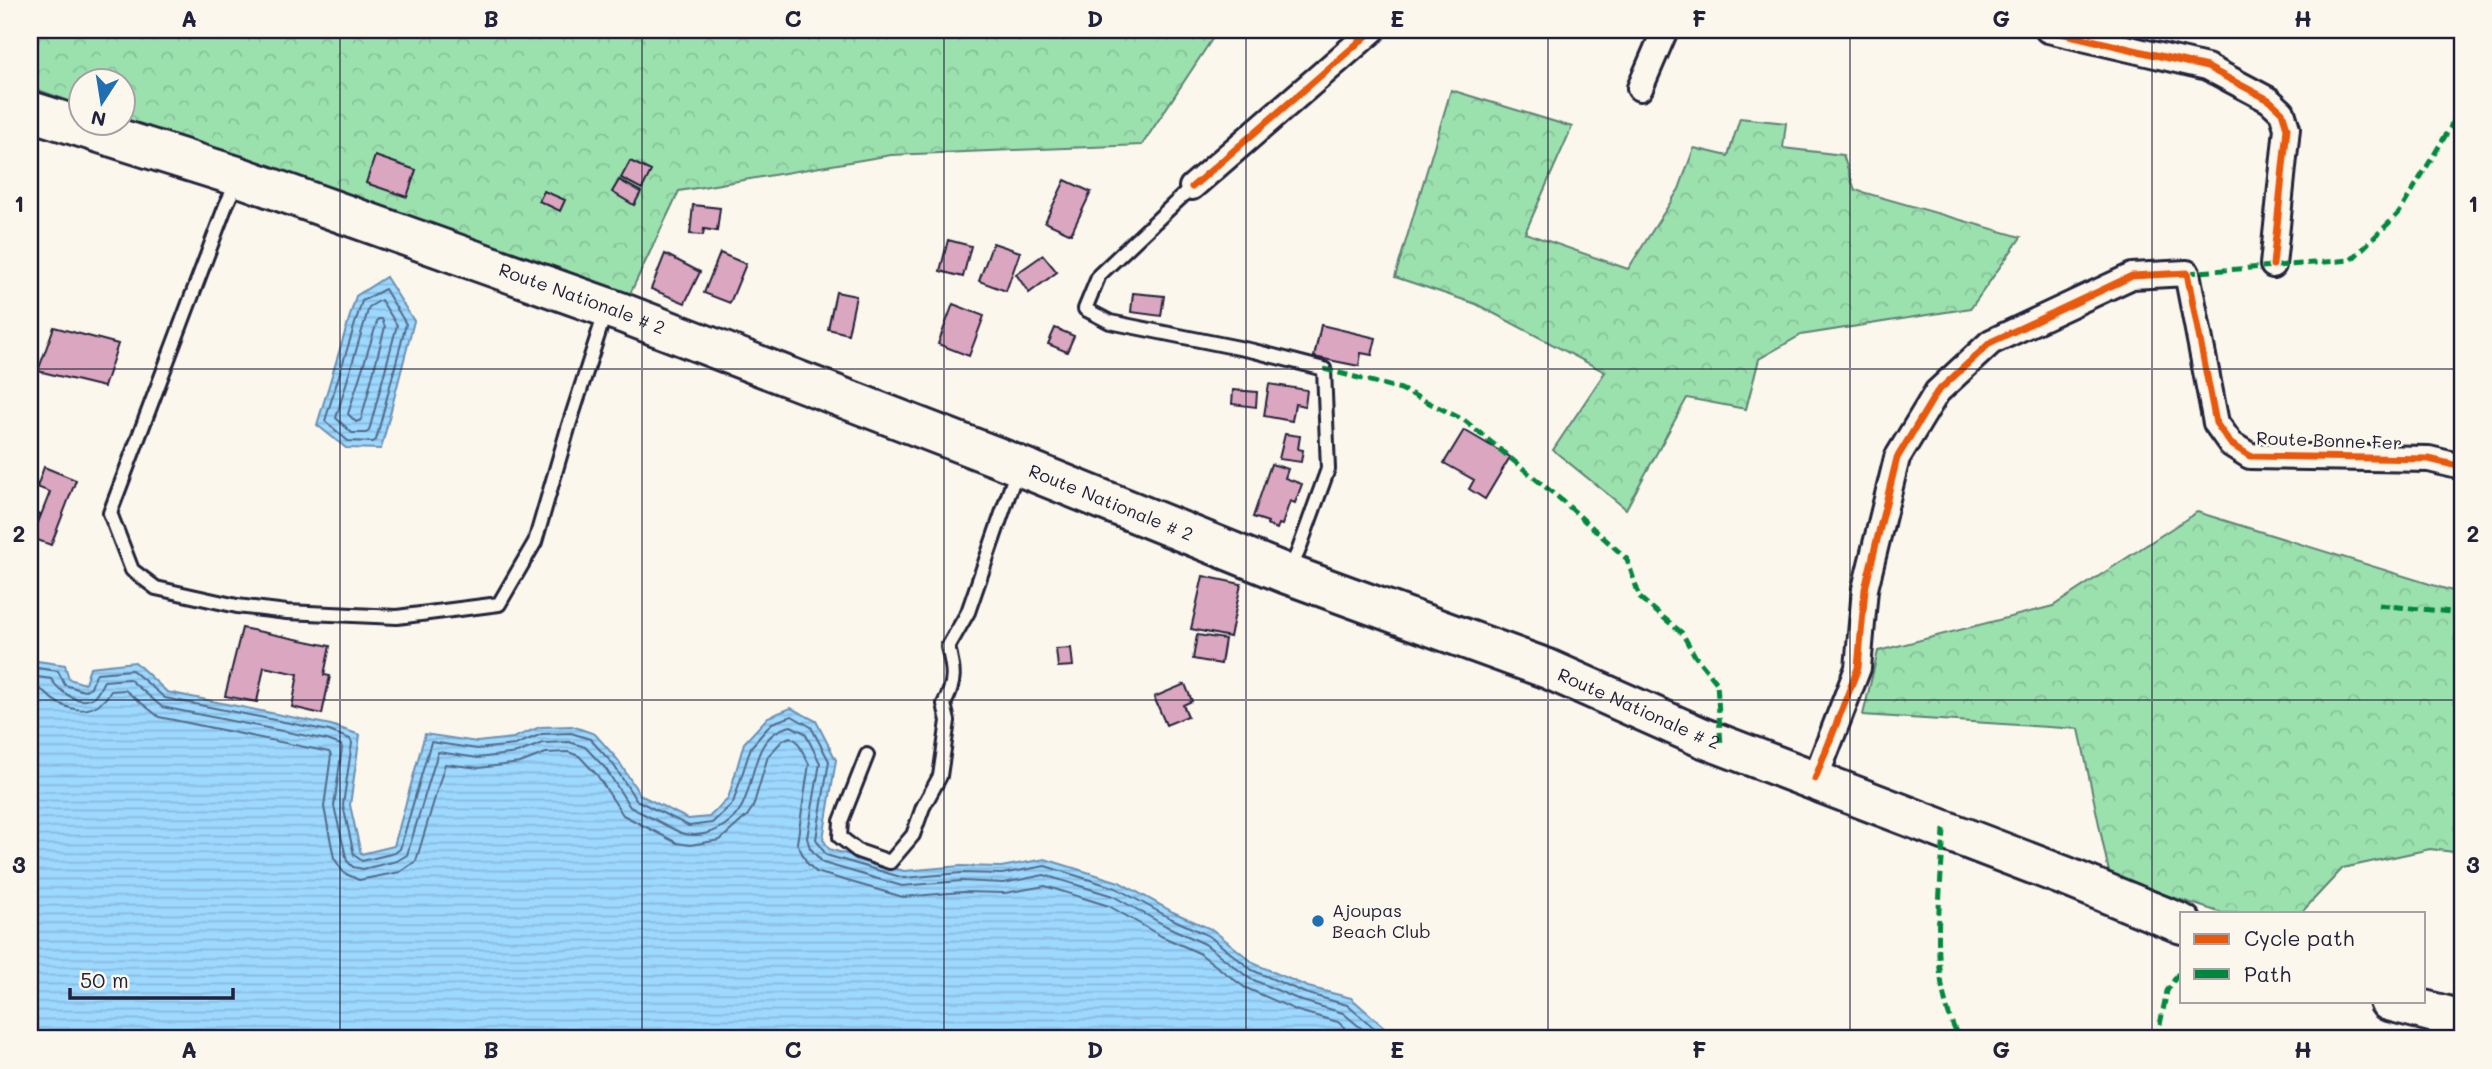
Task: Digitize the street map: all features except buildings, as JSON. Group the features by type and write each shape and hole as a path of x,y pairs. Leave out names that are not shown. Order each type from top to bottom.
{"main road":[{"name":"Route Nationale # 2","path":"30,111 240,177 607,307 1018,466 1287,574 1548,669 1701,737 1815,779 2180,923"},
{"path":"2393,1002 2462,1020"}],"street":[{"path":"1192,187 1373,30"},
{"path":"1640,88 1665,30"},
{"path":"2048,30 2207,67 2269,100 2282,112 2287,128 2273,265"},
{"name":"Route Bonne Fer","path":"1815,779 1858,668 1865,589 1897,458 1937,392 1991,342 2132,276 2187,273 2216,423 2231,444 2250,456 2429,459 2462,467"}],"lane":[{"path":"240,177 226,205 110,513 132,570 156,588 237,606 300,613 397,617 499,604 535,542 607,307"},
{"path":"1192,187 1099,275 1085,309 1110,322 1254,351 1324,369 1328,469 1298,552 1287,574"},
{"path":"867,755 841,821 840,837 858,851 890,862 913,835 923,807 940,776 948,721 944,704 953,688 953,667 948,647 968,612 1018,466"}],"green space":[{"path":"30,30 1218,30 1142,145 891,155 679,191 629,296 136,124 136,66 66,66 66,100 30,87"},
{"path":"1451,90 1572,127 1525,233 1628,269 1679,189 1694,148 1728,156 1740,118 1786,123 1783,148 1843,155 1855,190 2021,237 1971,308 1801,335 1759,359 1746,409 1687,398 1626,509 1553,450 1605,372 1476,304 1395,277"},
{"path":"2197,512 2462,594 2462,853 2430,849 2343,868 2302,912 2219,912 2110,877 2079,729 1863,715 1878,651 2053,606"}],"water":[{"path":"386,277 414,321 381,449 346,448 317,425 356,296"},
{"path":"30,660 65,665 69,679 85,684 90,667 135,662 167,692 331,725 360,735 350,805 361,854 394,846 425,734 477,742 513,738 540,727 572,726 595,734 618,760 640,795 688,819 709,817 728,799 744,743 768,717 791,708 816,721 836,760 823,839 829,849 904,871 961,866 1001,867 1045,859 1119,882 1173,912 1213,930 1255,964 1308,987 1351,998 1385,1028 1392,1039 30,1039"}],"marked path":[{"path":"2187,273 2351,260 2399,213 2450,128 2462,100"},
{"path":"1324,369 1401,389 1464,420 1565,503 1627,559 1640,598 1682,633 1695,656 1717,683 1721,745"},
{"path":"2379,605 2462,613"},
{"path":"1944,829 1938,937 1940,965 1943,992 1960,1039"},
{"path":"2157,1039 2167,991 2180,971"}],"cycle path":[{"path":"1192,187 1373,30"},
{"path":"2048,30 2207,67 2269,100 2282,112 2287,128 2273,265"},
{"path":"1815,779 1858,668 1865,589 1897,458 1937,392 1991,342 2132,276 2187,273 2216,423 2231,444 2250,456 2429,459 2462,467"}],"place":[{"name":"Ajoupas Beach Club","path":"1318,921"}]}
